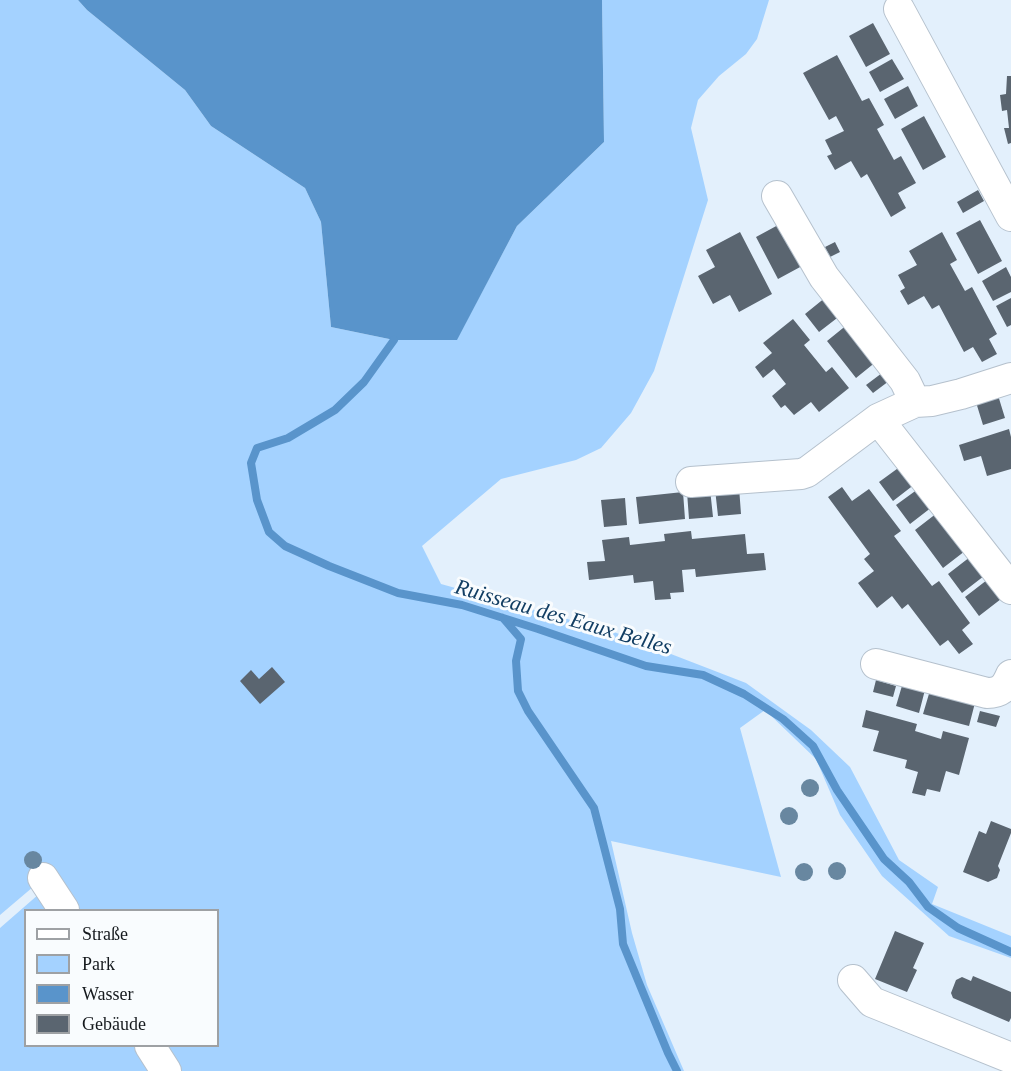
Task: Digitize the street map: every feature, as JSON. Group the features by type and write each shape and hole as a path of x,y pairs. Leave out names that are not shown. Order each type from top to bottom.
{"street":[{"path":"899,9 1011,216"},
{"path":"777,196 824,277 905,381 915,402"},
{"path":"691,482 801,474 807,472 878,418 915,402 932,401 961,394 1011,378"},
{"path":"878,418 1011,589"},
{"path":"876,664 987,693 996,693 1004,687 1011,675"},
{"path":"43,878 63,909"},
{"path":"853,980 872,1002 1011,1058"},
{"path":"151,1047 166,1071"}],"green space":[{"path":"0,0 78,0 87,10 185,90 211,126 305,188 321,222 331,327 394,340 457,339 517,226 604,142 602,0 769,0 757,39 746,54 719,76 698,100 691,128 708,200 654,371 631,413 601,448 576,460 501,479 422,546 441,584 614,632 746,683 811,730 850,767 899,860 938,887 932,904 1011,936 1011,958 949,936 882,876 840,815 816,759 765,710 740,728 781,877 611,841 632,933 647,985 684,1071 177,1071 160,1047 219,1047 219,909 77,909 53,870 0,915"},
{"path":"39,894 49,909 24,909 24,1047 139,1047 154,1071 0,1071 0,928"}],"water":[{"path":"78,0 602,0 604,142 517,226 457,340 394,340 331,327 321,222 305,188 211,126 185,90 87,10"}],"building":[{"path":"873,23 890,54 866,67 849,36"},
{"path":"837,55 862,101 869,98 884,125 877,129 894,160 901,156 916,183 898,193 906,208 891,217 867,174 861,178 851,161 835,170 827,156 832,154 825,140 844,131 836,116 829,120 803,73"},
{"path":"892,59 904,79 880,92 869,72"},
{"path":"1007,76 1011,76 1011,143 1008,144 1004,128 1009,128 1007,110 1002,111 1000,95 1006,94"},
{"path":"908,86 918,106 895,119 884,99"},
{"path":"924,116 946,157 923,170 901,129"},
{"path":"978,190 984,201 963,213 957,202"},
{"path":"980,220 1002,261 978,274 956,233"},
{"path":"780,224 802,266 778,279 756,237"},
{"path":"740,232 772,294 739,312 730,295 713,304 698,276 715,267 706,250"},
{"path":"942,232 957,260 950,264 965,291 972,287 997,334 989,339 997,354 982,362 973,347 964,352 939,305 932,309 924,296 908,305 900,291 905,288 898,275 917,265 909,251"},
{"path":"835,242 840,252 830,257 825,247"},
{"path":"1006,267 1011,277 1011,292 993,301 982,281"},
{"path":"826,297 841,315 819,332 805,314"},
{"path":"1011,298 1011,325 1007,327 996,306"},
{"path":"793,319 810,340 804,345 826,372 832,367 849,388 819,412 811,402 794,415 785,405 781,408 772,396 786,384 774,369 763,378 755,367 772,353 763,343"},
{"path":"848,324 877,361 856,378 827,341"},
{"path":"882,373 889,381 873,393 866,385"},
{"path":"997,392 1005,418 983,425 975,399"},
{"path":"1009,429 1011,469 987,476 981,456 964,461 959,445"},
{"path":"901,466 915,484 893,501 879,482"},
{"path":"739,487 741,514 718,516 715,489"},
{"path":"842,487 852,501 869,489 901,531 894,536 932,586 939,581 970,623 962,630 973,644 959,654 948,640 940,646 908,604 902,609 892,596 877,608 858,583 874,571 864,559 870,554 828,497"},
{"path":"710,489 713,517 689,519 687,492"},
{"path":"918,489 932,507 910,524 896,505"},
{"path":"683,492 685,519 639,524 636,497"},
{"path":"625,498 627,525 604,527 601,500"},
{"path":"937,513 965,551 943,568 915,530"},
{"path":"691,531 692,539 745,534 747,554 764,553 766,570 696,577 695,569 682,570 684,592 670,593 671,599 655,600 653,581 634,583 633,575 589,580 587,562 605,561 602,540 629,537 630,545 665,541 664,534"},
{"path":"970,557 984,576 962,593 948,574"},
{"path":"987,580 1001,599 979,616 965,597"},
{"path":"272,667 285,682 260,704 240,681 251,670 259,679"},
{"path":"904,679 926,686 919,713 896,706"},
{"path":"876,680 896,686 893,697 873,692"},
{"path":"931,687 976,699 969,726 923,714"},
{"path":"866,710 917,724 915,731 941,739 943,731 969,738 959,775 946,771 940,792 927,789 925,796 912,793 918,772 905,768 907,760 873,751 879,731 862,727"},
{"path":"980,711 1000,716 996,727 977,722"},
{"path":"991,821 1011,829 1011,833 998,866 1000,870 997,878 988,882 963,872 979,831 986,834"},
{"path":"895,931 924,943 913,968 917,970 907,992 875,979"},
{"path":"973,976 1011,992 1009,1022 953,998 951,993 956,980 962,977 971,981"}],"waterway":[{"name":"Ruisseau des Eaux Belles","path":"394,340 364,382 335,410 288,438 257,448 251,463 257,500 269,532 285,546 398,593 462,605 646,666 703,675 744,694 783,719 813,746 837,790 884,859 909,882 928,907 958,928 1011,952"},
{"path":"503,618 521,639 516,661 518,691 528,711 594,808 620,909 623,944 677,1071"}]}
